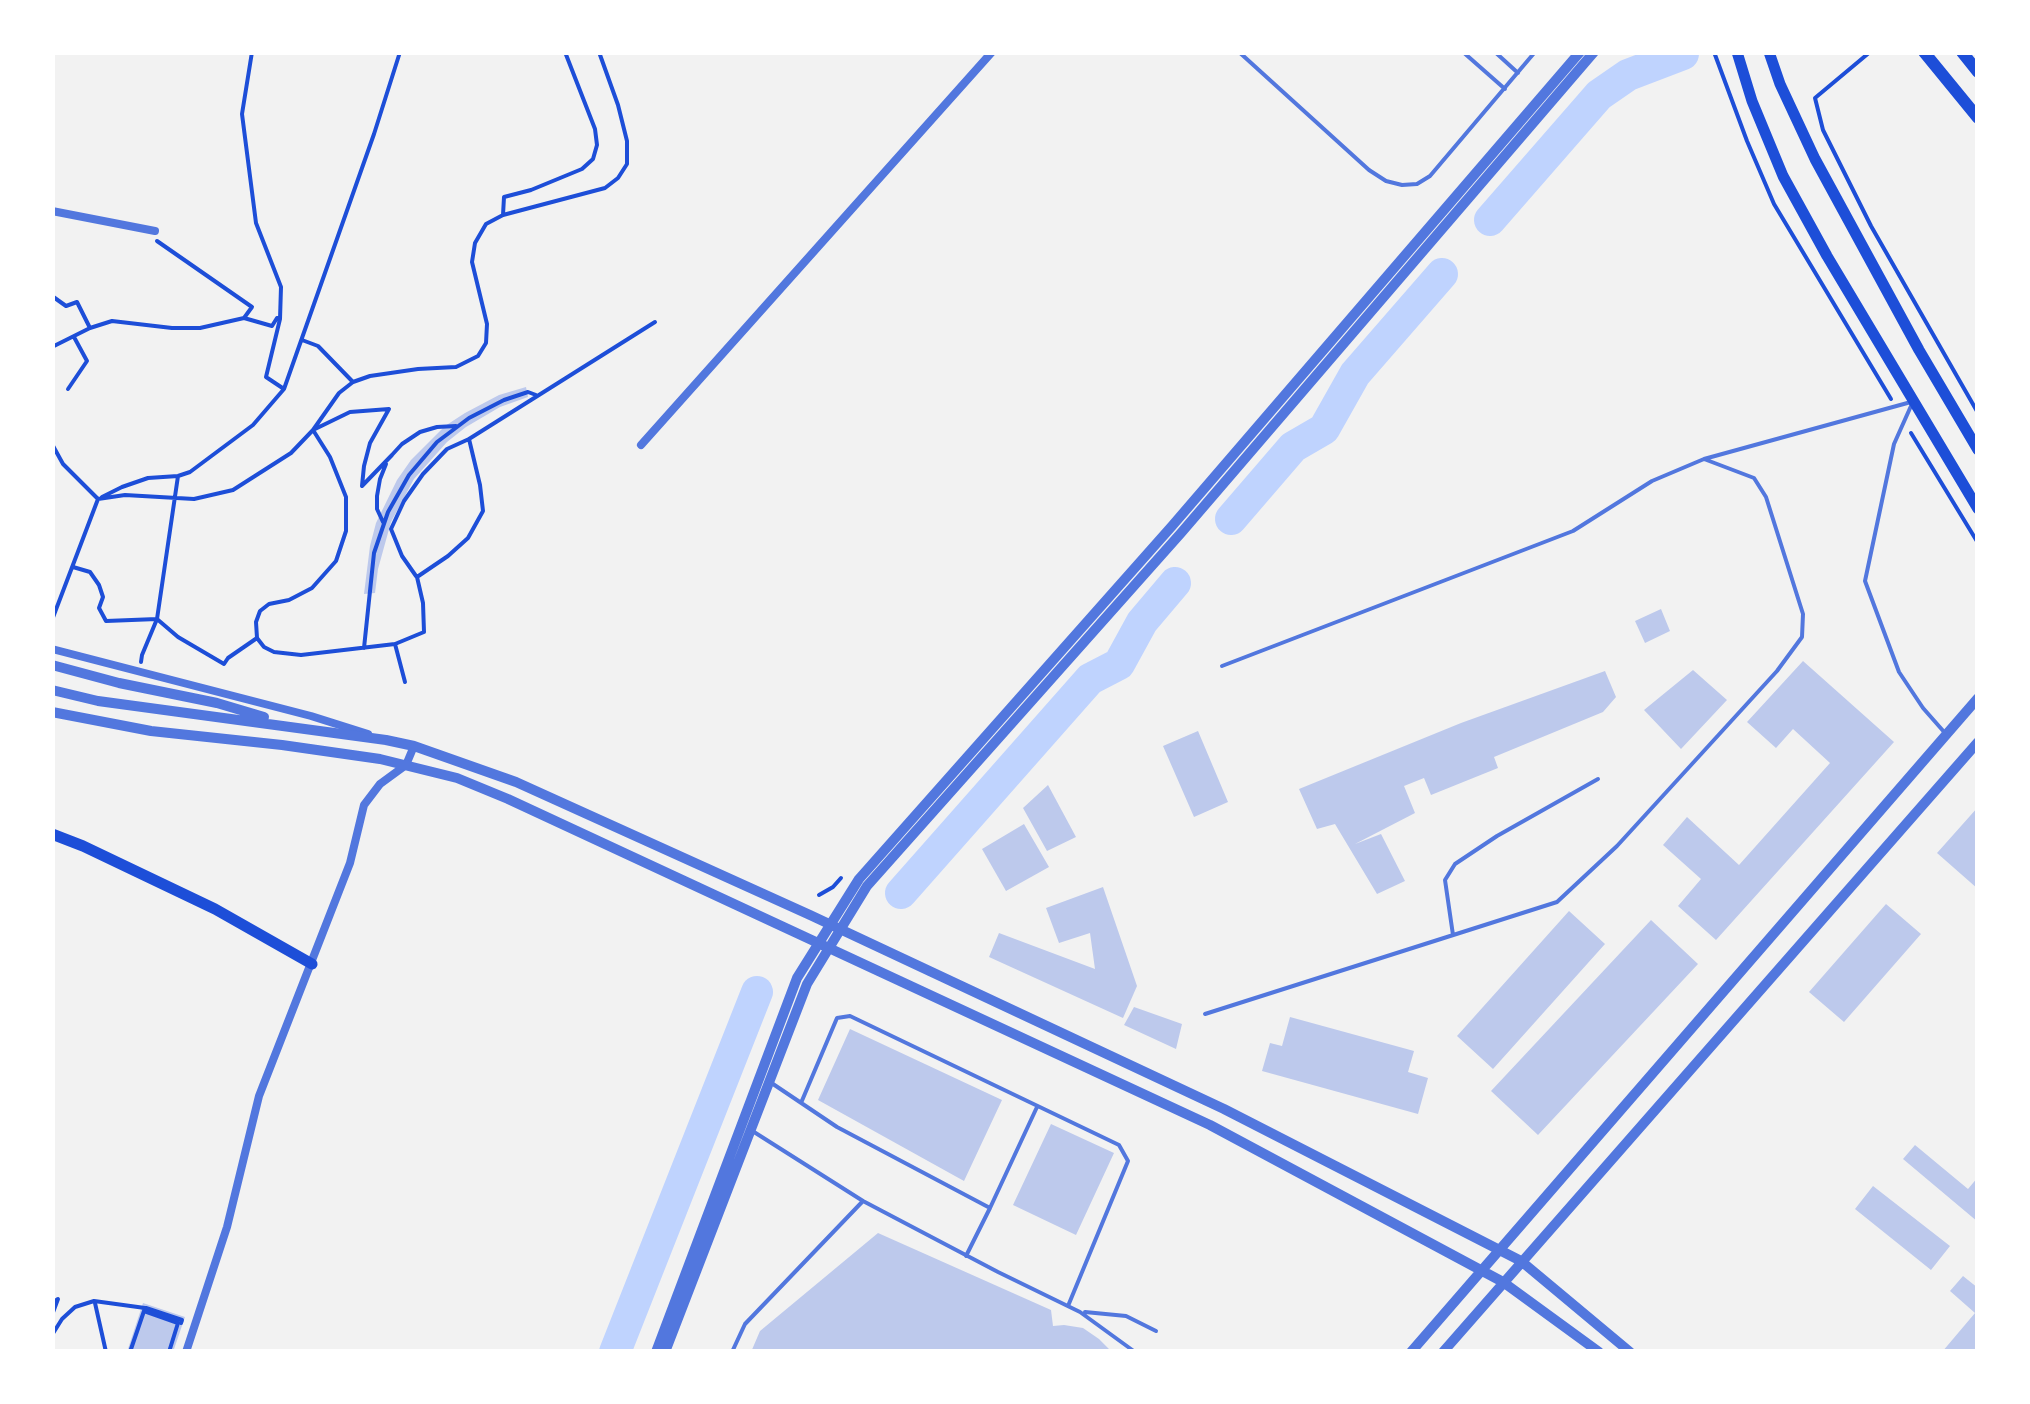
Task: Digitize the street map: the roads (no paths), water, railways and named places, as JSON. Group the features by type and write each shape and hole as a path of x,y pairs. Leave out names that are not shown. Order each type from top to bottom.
{"highway":[{"path":"1924,52 1978,118"},
{"path":"1962,52 1978,72"}],"main road":[{"path":"1737,52 1768,145 1783,176 1978,509"},
{"path":"1770,52 1780,84 1815,159 1978,450"},
{"path":"52,834 214,908 312,964"}],"street":[{"path":"641,446 992,52"},
{"path":"665,1352 807,984 859,879 1172,526 1580,52"},
{"path":"835,927 867,886 1180,534 1594,52"},
{"path":"52,211 153,230"},
{"path":"52,649 311,716 386,740"},
{"path":"52,665 217,703 293,726"},
{"path":"52,690 98,701 386,740 516,782 1224,1109 1521,1260 1630,1352"},
{"path":"1411,1352 1978,698"},
{"path":"52,712 151,731 380,759 457,778 508,798 1210,1125 1503,1282 1599,1352"},
{"path":"1443,1352 1978,742"},
{"path":"186,1352 227,1226 259,1096 350,862 364,805 380,784 406,765 414,746"},
{"path":"656,1352 796,978 824,945"}],"lane":[{"path":"1239,52 1369,170 1402,185 1417,184 1430,176 1535,52"},
{"path":"1463,52 1504,89"},
{"path":"1495,52 1518,72"},
{"path":"1222,666 1573,531 1652,480 1704,459 1912,402"},
{"path":"1912,402 1894,444 1865,581 1898,672 1947,736"},
{"path":"1204,1014 1558,902 1617,846 1777,671 1802,637 1804,614 1766,497 1754,478 1704,459"},
{"path":"1452,935 1445,880 1455,864 1598,779"},
{"path":"801,1102 837,1018 850,1016 1119,1145 1128,1161 1068,1306"},
{"path":"769,1082 837,1127 990,1208"},
{"path":"966,1256 1037,1106"},
{"path":"750,1130 863,1201 1080,1312 1135,1352"},
{"path":"732,1352 744,1324 863,1201"},
{"path":"1080,1312 1126,1316 1156,1331"}],"waterway":[{"path":"1490,220 1599,95 1628,75 1683,54"},
{"path":"1231,519 1293,447 1324,429 1355,374 1442,274"},
{"path":"901,893 1090,679 1119,664 1142,622 1175,583"},
{"path":"615,1352 757,992"}]}
